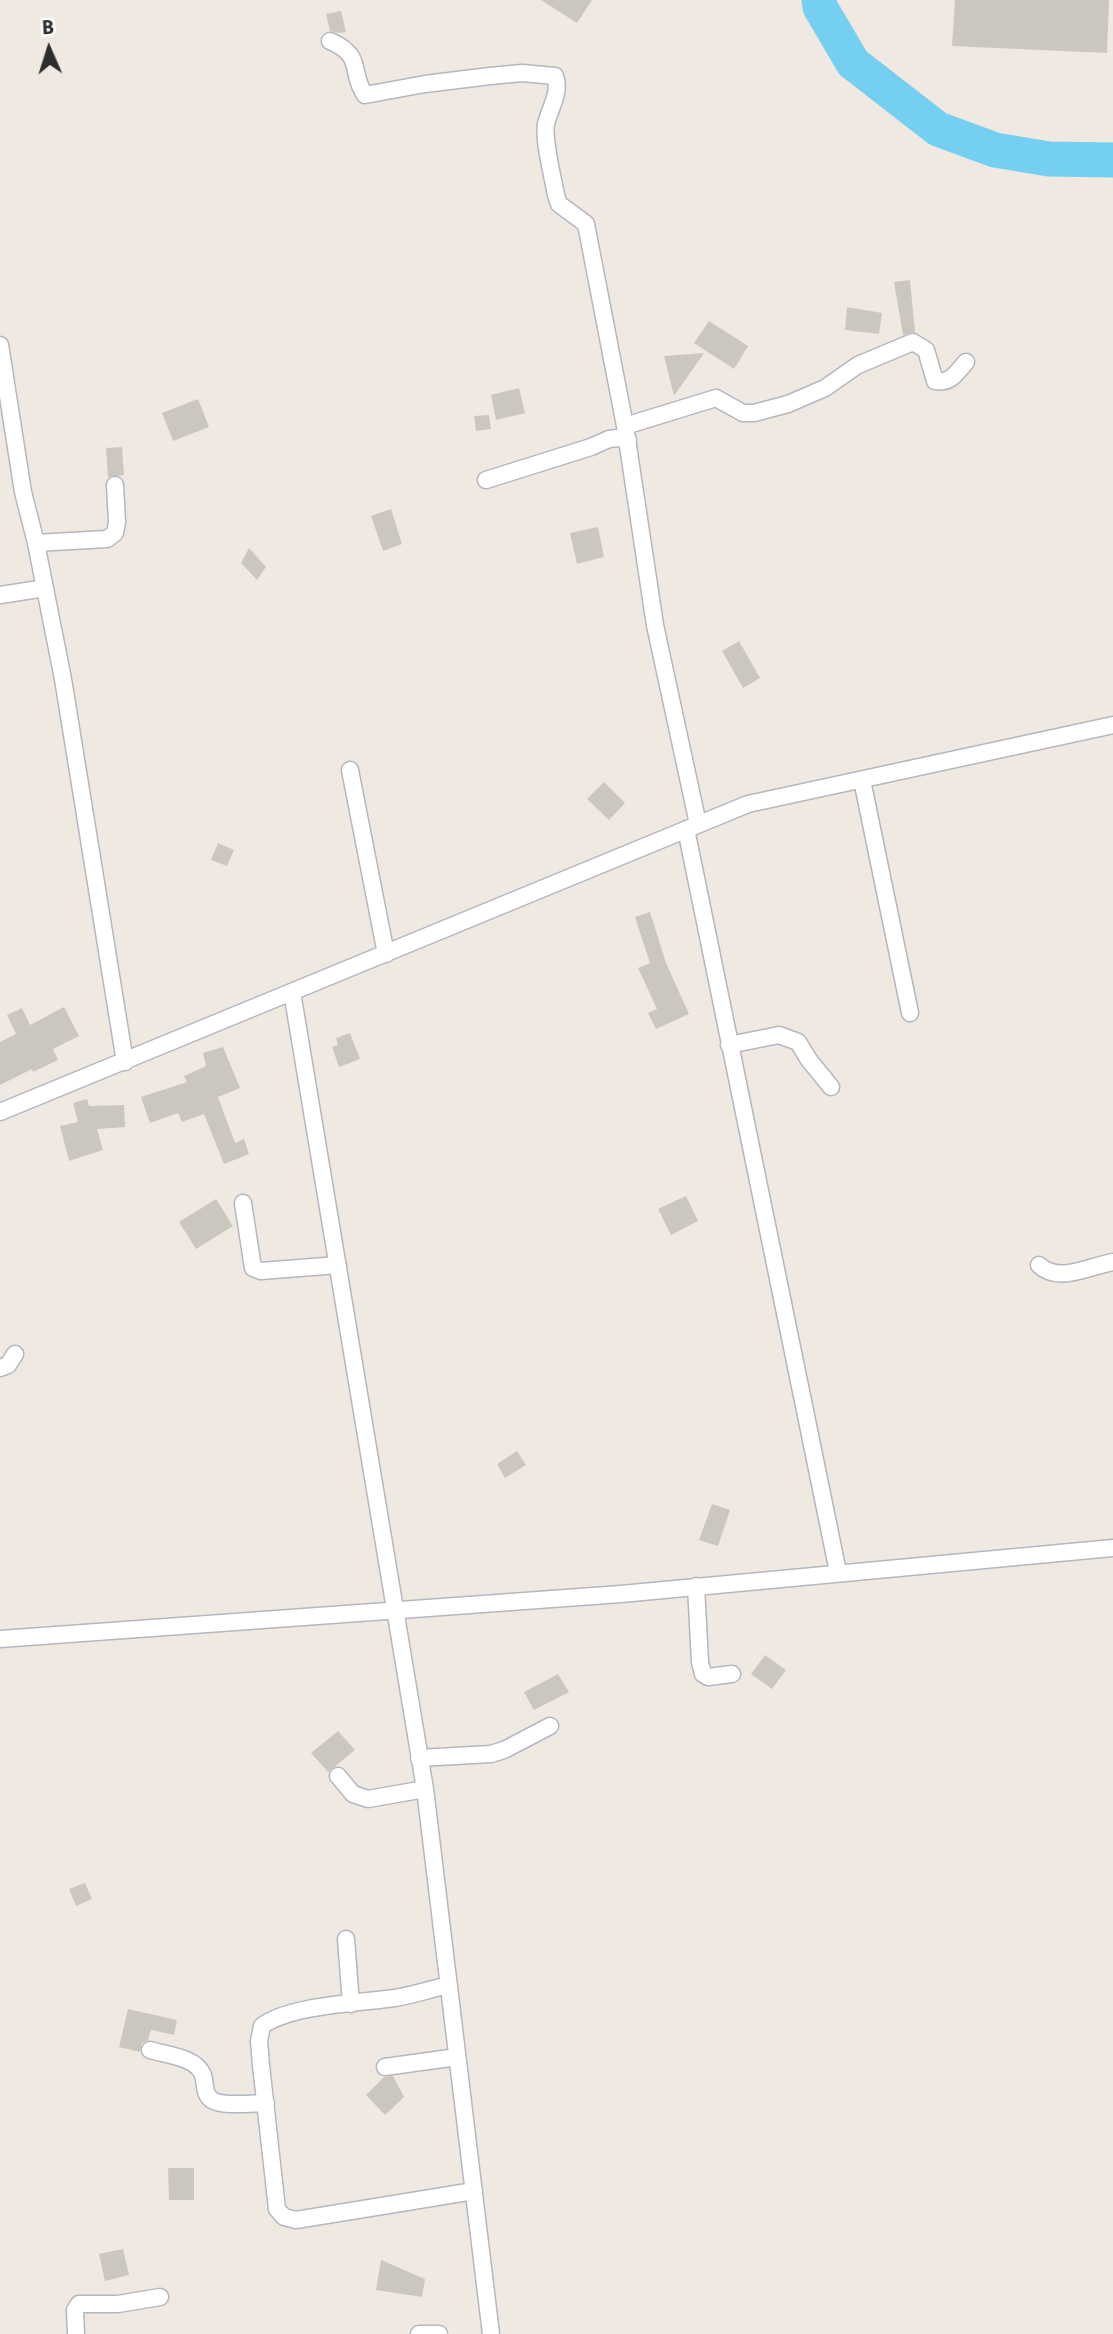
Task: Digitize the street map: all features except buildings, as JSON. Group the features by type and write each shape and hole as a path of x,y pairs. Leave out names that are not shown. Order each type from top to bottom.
{"street":[{"path":"330,41 341,46 354,58 358,85 365,94 523,73 555,76 557,80 556,94 546,127 556,195 559,204 586,224 627,433 655,625 729,1045 838,1572"},
{"path":"486,480 592,447 716,398 743,412 754,413 788,404 825,388 858,365 913,342 926,350 935,381 944,383 950,380 965,362"},
{"path":"0,345 23,492 63,679 125,1062"},
{"path":"36,543 107,539 115,533 117,522 115,485"},
{"path":"0,595 45,588"},
{"path":"0,1112 748,804 1113,725"},
{"path":"350,770 386,954"},
{"path":"862,780 910,1013"},
{"path":"292,992 425,1789 491,2334"},
{"path":"729,1045 779,1035 798,1042 831,1087"},
{"path":"243,1203 253,1268 261,1271 338,1265"},
{"path":"1039,1265 1047,1272 1057,1275 1113,1262"},
{"path":"0,1368 9,1365 15,1354"},
{"path":"0,1639 621,1594 838,1572 1113,1549"},
{"path":"696,1586 703,1674 732,1674"},
{"path":"419,1758 491,1754 550,1726"},
{"path":"338,1776 353,1794 368,1799 425,1789"},
{"path":"346,1939 351,2004"},
{"path":"449,1985 400,1997 300,2011 272,2018 262,2026 259,2040 276,2210 285,2217 296,2220 474,2191"},
{"path":"150,2050 193,2064 203,2076 205,2091 210,2099 218,2103 266,2104"},
{"path":"385,2067 457,2057"},
{"path":"76,2334 75,2310 79,2304 118,2304 160,2297"},
{"path":"419,2334 439,2334"}],"waterway":[{"path":"819,0 820,7 853,63 938,129 995,150 1049,159 1113,160"}]}
